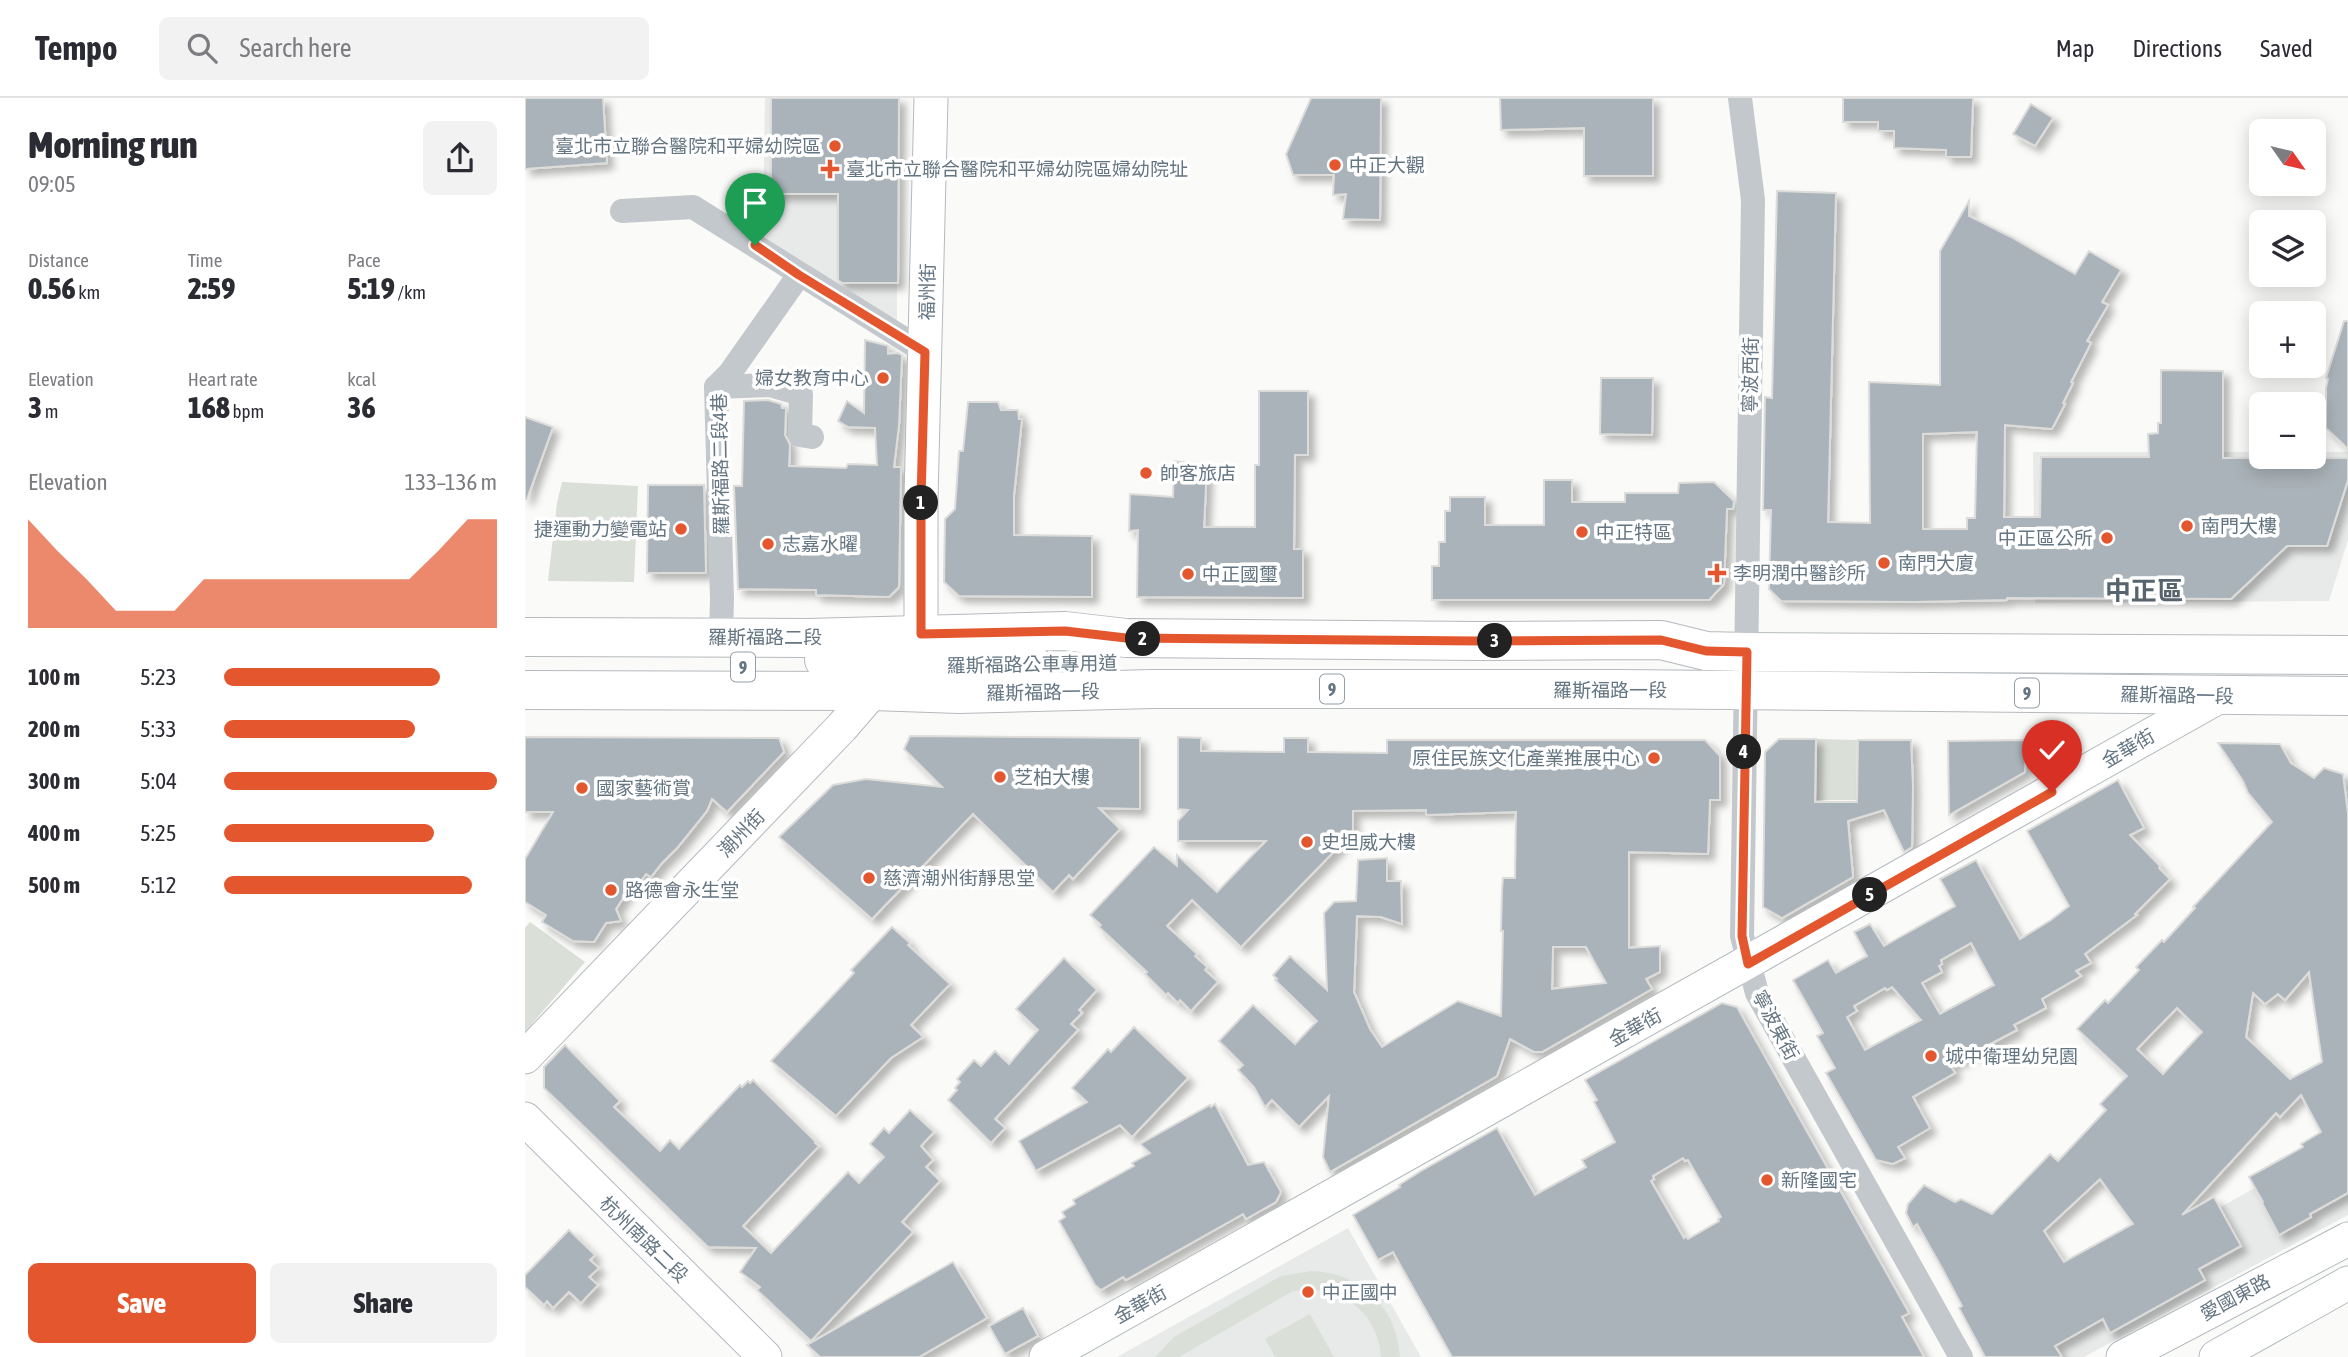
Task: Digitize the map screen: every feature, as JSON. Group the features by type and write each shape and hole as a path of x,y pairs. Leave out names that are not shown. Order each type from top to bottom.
{"main road":[{"name":"羅斯福路一段","path":"898,671 1065,631 1126,638 1661,640 1706,651 1747,652 2348,655"},
{"name":"羅斯福路二段","path":"525,637 807,638 898,671"},
{"name":"羅斯福路公車專用道","path":"525,657 770,657 898,671 959,694"},
{"name":"羅斯福路公車專用道","path":"525,669 711,666 898,671"},
{"name":"9","path":"525,690 898,671"},
{"name":"羅斯福路一段","path":"959,694 1153,689 2348,696"}],"street":[{"name":"福州街","path":"898,671 921,499 931,98"},
{"name":"寧波西街","path":"1740,98 1753,200 1747,652"},
{"path":"622,211 692,207 925,352"},
{"name":"羅斯福路二段4巷","path":"721,637 716,387 730,373 799,275"},
{"path":"716,387 770,384 801,394 800,435 812,437"},
{"name":"寧波東街","path":"1747,652 1742,936 1748,964 1757,993 1961,1357"},
{"name":"潮州街","path":"525,1057 898,671"},
{"name":"金華街","path":"1047,1357 2222,695"},
{"name":"杭州南路二段","path":"525,1119 765,1357"},
{"name":"愛國東路","path":"2123,1357 2348,1239"},
{"path":"2216,1357 2348,1283"}],"shaded area":[{"name":"臺北市立聯合醫院和平婦幼院區婦幼院址","path":"765,98 896,98 897,324 763,240"},
{"name":"南門大樓","path":"2033,452 2249,452 2249,469 2326,469 2326,452 2348,452 2348,540 2329,601 2035,603"},
{"path":"562,482 638,486 634,582 548,581"},
{"path":"1817,739 1857,740 1856,800 1816,800"},
{"path":"530,922 585,962 525,1032 525,928"},
{"path":"2348,1135 2348,1215 2084,1357 1984,1357 1977,1345"},
{"name":"中正國中","path":"1348,1228 1421,1357 1117,1357"},
{"path":"1311,1271 1345,1278 1373,1296 1392,1323 1398,1339 1400,1357 1381,1357 1372,1325 1352,1303 1339,1295 1308,1290 1291,1292 1179,1357 1155,1357 1174,1337 1281,1276"},
{"path":"1310,1314 1334,1357 1275,1357 1265,1339"}],"building":[{"path":"525,98 603,98 607,163 525,169"},
{"name":"臺北市立聯合醫院和平婦幼院區婦幼院址","path":"771,98 899,98 898,283 842,283 838,280 838,194 771,194"},
{"name":"中正大觀","path":"1311,98 1381,98 1380,220 1343,219 1346,194 1333,195 1334,175 1293,175 1286,154"},
{"path":"1500,98 1653,98 1653,176 1584,176 1584,128 1501,130"},
{"path":"1843,98 1973,98 1971,157 1946,157 1946,150 1894,148 1894,131 1878,131 1878,122 1843,122"},
{"path":"2031,104 2053,118 2035,146 2013,134"},
{"path":"1777,191 1836,193 1828,522 1870,523 1869,382 1940,385 1940,251 1969,201 1969,216 2075,274 2089,251 2121,270 2102,302 2108,305 2087,341 2091,343 2071,382 2073,383 2063,403 2065,404 2052,429 2005,425 2004,517 2040,517 2041,457 2149,457 2148,434 2158,433 2158,423 2161,423 2161,370 2223,371 2223,458 2249,458 2249,469 2326,469 2326,458 2348,458 2348,480 2327,546 2287,546 2231,599 1781,601 1769,589 1771,510 1763,510 1765,397 1772,398","holes":["1977,432 1975,518 1967,518 1967,529 1923,529 1923,434"]},
{"path":"2344,321 2348,321 2348,449 2326,428 2326,378"},
{"path":"865,340 888,346 888,354 902,355 894,467 901,467 899,587 889,597 816,595 816,590 738,589 734,486 742,486 744,401 768,400 786,408 785,435 790,445 789,466 846,468 848,464 877,465 875,428 848,427 838,421 847,401 864,413"},
{"path":"1601,378 1653,378 1652,435 1600,434"},
{"path":"1259,391 1308,391 1308,455 1295,455 1294,549 1303,549 1303,598 1137,597 1138,530 1129,531 1130,494 1173,497 1174,461 1207,465 1204,527 1255,527 1255,465 1259,465"},
{"path":"968,402 998,402 1001,410 1018,410 1019,419 1022,419 1014,495 1014,535 1092,536 1092,597 959,596 944,582 945,519 955,509 959,451 963,451"},
{"path":"525,417 553,427 527,499 525,499"},
{"path":"1544,480 1572,480 1572,502 1625,502 1625,493 1678,493 1679,483 1714,482 1734,501 1733,509 1727,509 1724,584 1709,600 1432,600 1432,566 1439,566 1439,542 1445,542 1445,511 1450,511 1450,497 1485,497 1485,525 1544,525"},
{"name":"捷運動力變電站","path":"648,485 704,485 706,573 647,573"},
{"path":"910,736 1140,738 1140,809 1099,808 1120,829 1073,879 1069,875 1053,892 973,814 872,919 779,837 833,785 866,779 942,787 904,749"},
{"path":"525,737 779,738 784,752 727,812 712,799 707,811 651,877 646,874 638,885 631,886 616,909 621,921 606,923 594,942 573,941 542,922 546,915 525,902 525,859 553,812 525,812"},
{"path":"1178,737 1201,738 1201,751 1284,752 1284,738 1308,738 1308,752 1387,753 1387,740 1705,740 1720,756 1720,800 1710,800 1708,854 1629,852 1629,948 1660,946 1660,972 1646,979 1652,989 1542,1052 1534,1052 1510,1039 1497,1076 1330,1172 1323,1157 1329,1096 1299,1127 1272,1100 1265,1107 1254,1087 1238,1070 1243,1065 1219,1041 1253,1005 1295,1044 1317,1021 1273,975 1290,956 1327,990 1324,913 1334,902 1356,901 1358,860 1387,858 1387,881 1401,881 1402,924 1381,917 1357,916 1354,992 1370,1029 1382,1047 1458,1001 1501,1016 1502,889 1503,878 1515,878 1516,812 1426,815 1426,810 1353,811 1353,832 1241,947 1192,900 1167,926 1197,954 1195,956 1207,967 1205,970 1218,982 1191,1011 1180,1000 1178,1003 1168,993 1166,995 1090,915 1154,847 1177,866 1177,855 1217,892 1266,841 1178,841 1178,821 1188,810 1178,809","holes":["1553,947 1586,947 1606,983 1552,989"]},
{"path":"1779,739 1816,739 1815,802 1857,802 1858,740 1911,740 1913,787 1912,847 1904,852 1884,810 1848,821 1853,877 1782,918 1763,907 1765,752"},
{"path":"2026,740 2025,772 1949,815 1948,741"},
{"path":"2218,743 2280,744 2291,763 2314,778 2324,768 2343,774 2348,814 2348,1193 2279,1235 2249,1177 2303,1147 2301,1144 2321,1132 2301,1095 2280,1117 2276,1113 2182,1215 2214,1197 2241,1246 2199,1269 2205,1280 2110,1333 2103,1319 2055,1346 2062,1357 1985,1357 1942,1268 1917,1224 1913,1227 1906,1213 1908,1204 1924,1185 1955,1202 1961,1199 1992,1214 2050,1154 2058,1161 2106,1110 2100,1104 2127,1076 2077,1029 2105,1000 2108,1003 2139,970 2136,967 2162,940 2164,942 2272,822 2248,793","holes":["2309,972 2322,1062 2290,1079 2246,1037 2253,993 2265,1004 2278,994 2285,1000","2177,1008 2202,1032 2163,1074 2137,1049","2100,1179 2133,1224 2064,1262 2044,1231"]},
{"path":"2118,780 2144,828 2130,835 2170,879 2135,914 2137,915 2085,954 2091,963 2076,971 2081,976 2042,999 2046,1008 2014,1025 2017,1030 1950,1065 1955,1073 1913,1097 1930,1128 1898,1147 1905,1158 1893,1164 1876,1160 1826,1073 1835,1068 1817,1036 1823,1033 1793,980 1828,960 1836,973 1867,956 1854,932 1870,924 1884,946 1955,906 1940,879 1976,860 2020,939 2051,920 2069,906 2027,831","holes":["1971,943 1994,985 1940,1014 1922,983 1942,972 1939,966 1942,964 1941,960","1892,987 1921,1020 1865,1050 1847,1017 1857,1011 1854,1006 1885,988 1887,990"]},
{"path":"892,927 950,984 911,1025 923,1037 891,1058 836,1116 771,1061 854,973 851,970"},
{"path":"1064,958 1097,990 1079,1010 1082,1013 1071,1024 1078,1030 995,1119 1005,1128 991,1143 948,1100 957,1090 955,1088 960,1082 957,1079 974,1060 981,1066 995,1051 1009,1064 1038,1030 1016,1009"},
{"name":"新隆國宅","path":"1722,1003 1737,1007 1909,1313 1902,1317 1924,1357 1452,1357 1393,1252 1378,1260 1353,1215 1421,1171 1497,1128 1535,1195 1586,1167 1582,1160 1615,1142 1585,1080","holes":["1683,1158 1688,1160 1721,1217 1719,1221 1688,1239 1686,1236 1684,1238 1651,1181 1653,1176"]},
{"path":"1134,1027 1188,1078 1132,1137 1120,1125 1036,1171 1019,1141 1087,1102 1072,1088 1108,1049 1111,1052"},
{"path":"565,1045 620,1101 614,1107 660,1151 670,1140 679,1149 740,1085 742,1087 753,1080 816,1142 819,1146 743,1226 771,1253 848,1172 859,1183 884,1157 870,1144 884,1128 889,1133 910,1110 934,1132 921,1146 933,1160 926,1167 940,1181 902,1222 913,1232 811,1341 757,1290 760,1287 740,1272 756,1248 708,1247 544,1088 544,1067"},
{"path":"1215,1104 1248,1165 1264,1162 1281,1192 1276,1202 1246,1219 1243,1214 1126,1280 1123,1277 1101,1290 1095,1285 1059,1221 1065,1217 1062,1212 1075,1204 1073,1200 1134,1166 1132,1163 1150,1153 1140,1144"},
{"path":"569,1230 595,1255 590,1260 599,1268 589,1277 598,1285 581,1303 569,1292 553,1308 547,1301 544,1305 525,1287 525,1275"},
{"path":"953,1262 987,1318 919,1357 820,1357 807,1345"},
{"path":"1023,1308 1038,1336 1005,1354 989,1326"}],"place":[{"name":"臺北市立聯合醫院和平婦幼院區","path":"835,146"},
{"name":"中正大觀","path":"1335,165"},
{"name":"臺北市立聯合醫院和平婦幼院區婦幼院址","path":"830,169"},
{"name":"婦女教育中心","path":"883,378"},
{"name":"帥客旅店","path":"1146,473"},
{"name":"南門大樓","path":"2187,526"},
{"name":"捷運動力變電站","path":"681,529"},
{"name":"中正特區","path":"1582,532"},
{"name":"中正區公所","path":"2107,538"},
{"name":"志嘉水曜","path":"768,544"},
{"name":"南門大廈","path":"1884,563"},
{"name":"李明潤中醫診所","path":"1717,573"},
{"name":"中正國璽","path":"1188,574"},
{"name":"原住民族文化產業推展中心","path":"1654,758"},
{"name":"芝柏大樓","path":"1000,777"},
{"name":"國家藝術賞","path":"582,788"},
{"name":"史坦威大樓","path":"1307,842"},
{"name":"慈濟潮州街靜思堂","path":"869,878"},
{"name":"路德會永生堂","path":"611,890"},
{"name":"城中衛理幼兒園","path":"1931,1056"},
{"name":"新隆國宅","path":"1767,1180"},
{"name":"中正國中","path":"1308,1292"}],"district":[{"name":"中正區","path":"2144,591"}],"route":[{"path":"755,245 925,352 921,634 1065,631 1126,638 1661,640 1706,651 1747,652 1742,936 1748,964 2052,792"}]}
